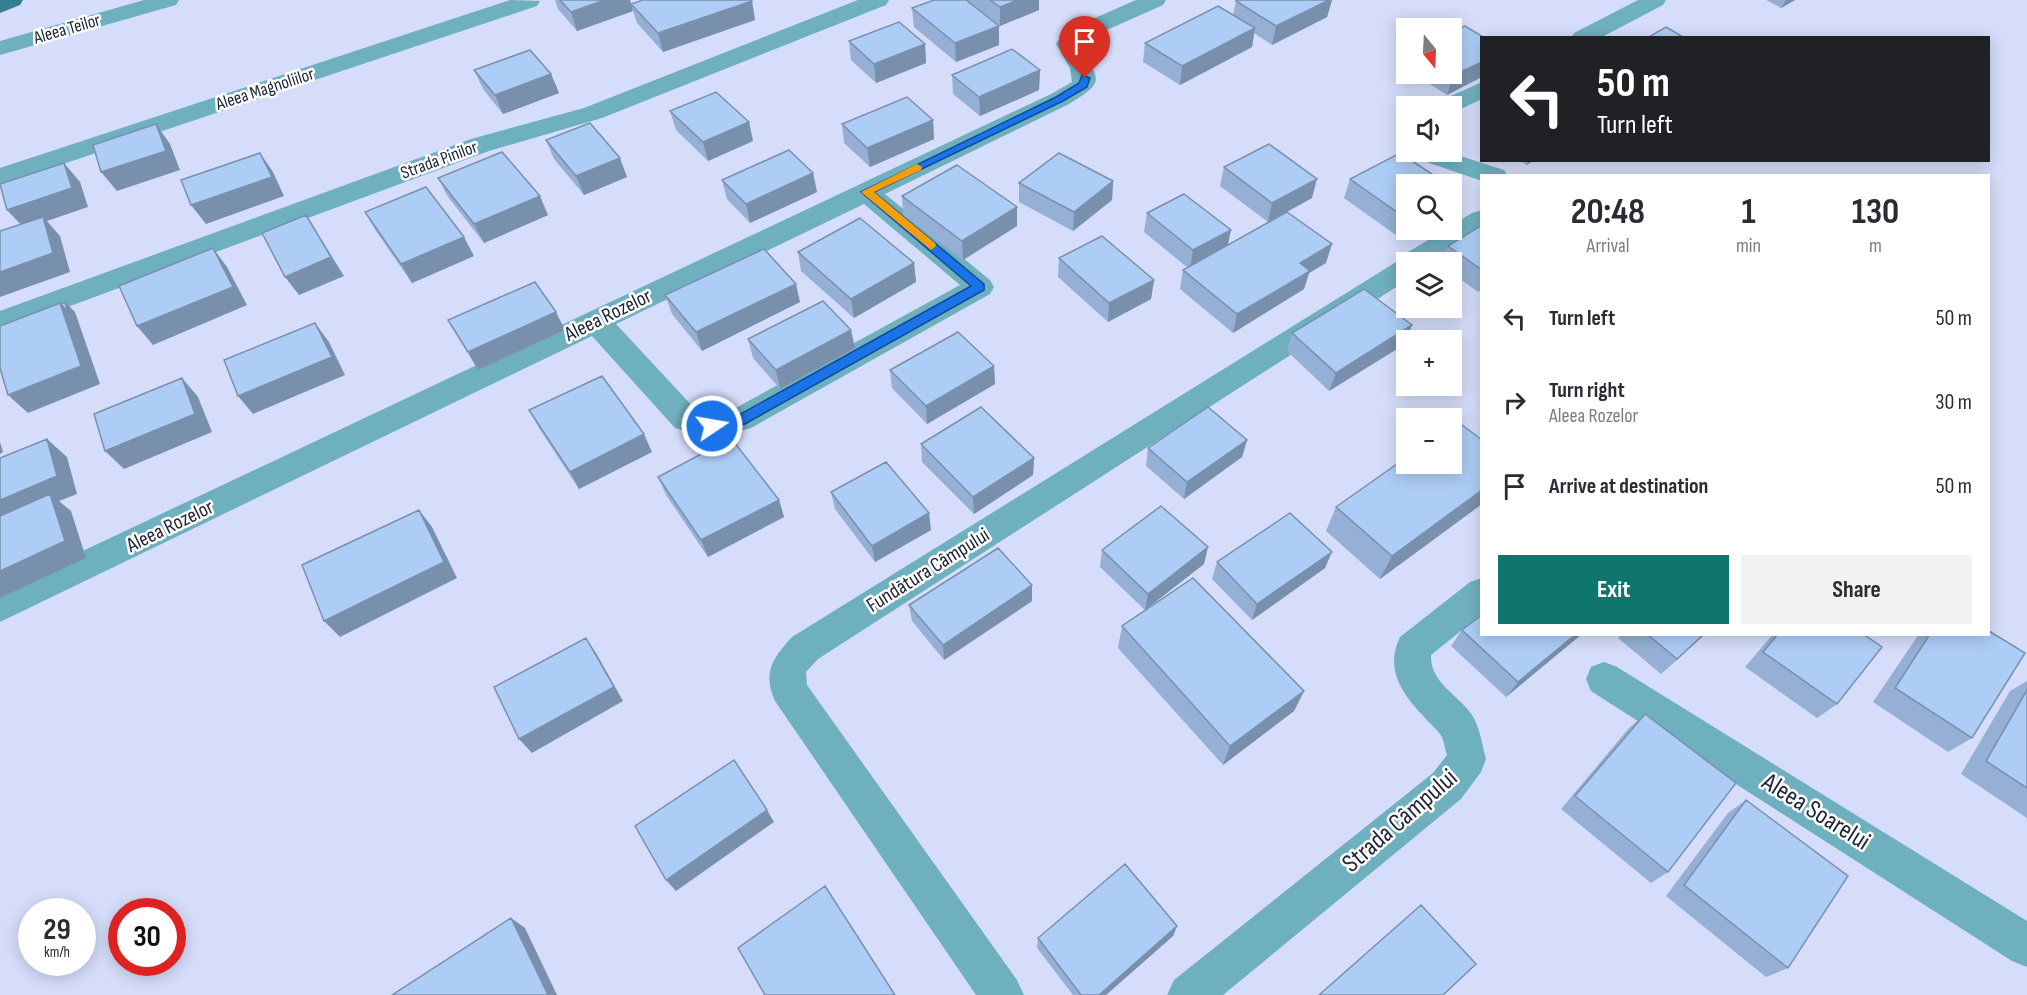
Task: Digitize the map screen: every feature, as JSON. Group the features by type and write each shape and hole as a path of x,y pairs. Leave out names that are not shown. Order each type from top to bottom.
{"main road":[{"path":"0,6 12,0"}],"street":[{"name":"Aleea Teilor","path":"0,48 168,0"},
{"name":"Strada Pinilor","path":"0,322 480,145 592,113 878,0"},
{"name":"Aleea Rozelor","path":"0,607 1060,99 1083,85 1085,78 1083,67 1071,52 1068,44 1073,36 1155,0"},
{"path":"1586,36 1655,0"},
{"name":"Aleea Magnoliilor","path":"0,177 529,1"},
{"path":"1462,99 1480,90"},
{"path":"1454,162 1489,174"},
{"path":"596,321 686,420 712,426 740,420 980,287 866,192"},
{"path":"1429,252 1480,220"},
{"name":"Fundătura Câmpului","path":"1002,995 788,689 788,667 805,648 1396,274"},
{"name":"Strada Câmpului","path":"1189,995 1448,786 1467,759 1458,727 1426,694 1412,671 1413,648 1480,595"},
{"name":"Aleea Soarelui","path":"1604,679 2027,946"}],"building":[{"path":"560,0 605,0 571,12"},
{"path":"643,0 752,1 658,33 631,4"},
{"path":"934,0 966,0 999,26 955,43 912,8"},
{"path":"990,0 1018,0 1000,7"},
{"path":"1329,0 1276,26 1236,1"},
{"path":"1218,6 1255,28 1182,66 1145,43"},
{"path":"899,22 925,44 874,64 849,41"},
{"path":"1465,26 1482,36 1480,63 1462,71 1462,27"},
{"path":"1666,27 1682,36 1650,36"},
{"path":"1012,49 1040,70 979,97 952,75"},
{"path":"530,50 551,74 495,95 474,70"},
{"path":"716,92 749,122 703,142 670,111"},
{"path":"907,97 933,120 867,148 842,124"},
{"path":"590,123 620,158 576,176 546,140"},
{"path":"156,124 166,151 101,172 93,145"},
{"path":"1269,144 1317,179 1272,203 1224,167"},
{"path":"789,150 813,173 746,204 722,180"},
{"path":"502,152 540,196 474,224 438,178"},
{"path":"260,153 272,177 191,205 181,180"},
{"path":"1059,153 1113,181 1074,212 1019,183"},
{"path":"1396,155 1396,162 1414,162 1432,174 1396,174 1396,211 1350,179"},
{"path":"64,163 72,188 7,210 0,184"},
{"path":"957,165 1017,207 962,241 902,196"},
{"path":"426,187 464,237 401,264 365,212"},
{"path":"1184,194 1231,230 1193,250 1147,213"},
{"path":"1287,212 1332,244 1300,263 1310,271 1237,314 1183,270"},
{"path":"306,215 331,257 285,277 262,233"},
{"path":"43,217 53,253 0,272 0,231"},
{"path":"860,218 914,263 851,299 798,252"},
{"path":"1480,226 1480,269 1462,256 1462,252 1456,252 1448,246 1462,240 1462,237"},
{"path":"1102,236 1154,280 1109,303 1059,258"},
{"path":"213,248 233,287 137,326 119,286"},
{"path":"764,249 796,284 696,332 665,295"},
{"path":"535,282 556,312 468,352 448,320"},
{"path":"1364,289 1396,313 1396,318 1403,318 1412,325 1404,330 1396,330 1396,335 1336,373 1292,333"},
{"path":"823,301 851,330 776,370 748,339"},
{"path":"65,302 68,312 61,304"},
{"path":"60,303 81,366 8,395 0,368 0,326"},
{"path":"315,323 332,357 238,396 224,360"},
{"path":"958,332 994,366 926,406 890,370"},
{"path":"602,376 644,434 570,472 529,410"},
{"path":"182,378 195,414 105,451 94,414"},
{"path":"981,407 1034,458 973,497 921,444"},
{"path":"1208,407 1247,440 1187,482 1148,448"},
{"path":"1462,425 1480,438 1480,491 1392,556 1336,507 1396,465 1396,474 1462,474"},
{"path":"731,438 779,500 701,540 658,477"},
{"path":"47,439 57,476 0,500 0,458"},
{"path":"886,462 929,513 872,546 831,492"},
{"path":"50,494 65,541 0,571 0,516"},
{"path":"1161,506 1208,547 1148,594 1102,550"},
{"path":"419,510 444,562 324,621 302,565"},
{"path":"1290,513 1332,552 1257,604 1217,562"},
{"path":"998,548 1032,585 943,645 909,605"},
{"path":"1193,578 1304,691 1230,746 1122,626"},
{"path":"1480,616 1480,636 1574,636 1518,682 1462,630"},
{"path":"1990,632 2025,653 1972,738 1895,688 1929,636 1990,636"},
{"path":"1649,636 1702,636 1677,659"},
{"path":"1776,636 1866,636 1882,647 1837,704 1763,652"},
{"path":"586,638 614,687 519,739 494,687"},
{"path":"2027,690 2027,788 1986,761"},
{"path":"1645,714 1736,783 1668,872 1575,796"},
{"path":"734,760 767,810 666,880 635,826"},
{"path":"1746,800 1848,876 1788,968 1684,885"},
{"path":"1125,864 1177,926 1099,995 1081,995 1038,938"},
{"path":"825,886 895,995 765,995 738,948"},
{"path":"1421,905 1476,964 1443,995 1319,995"},
{"path":"511,918 548,995 392,995"}],"slow traffic":[{"path":"917,167 866,192 931,246"}],"route":[{"path":"712,426 740,420 980,287 866,192 1060,99 1083,85 1085,78"}]}
